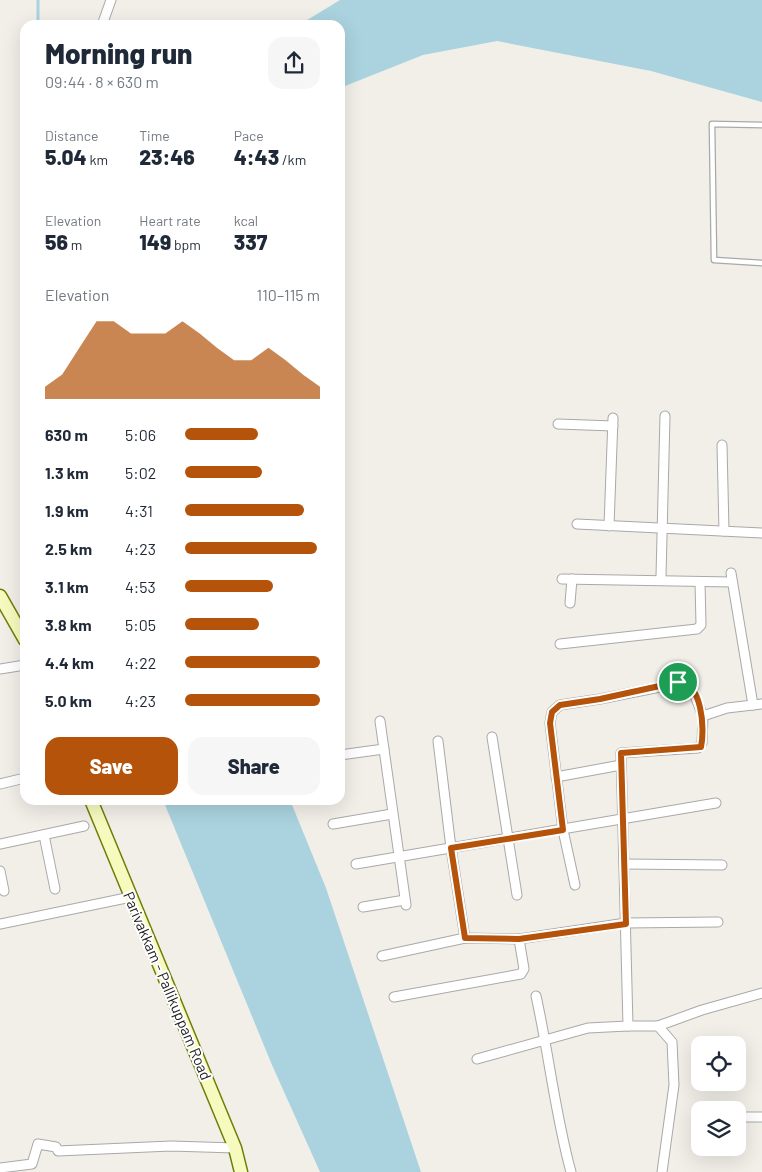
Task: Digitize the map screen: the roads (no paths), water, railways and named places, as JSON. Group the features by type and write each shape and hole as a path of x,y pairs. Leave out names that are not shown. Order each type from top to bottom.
{"street":[{"path":"104,20 111,0"},
{"path":"661,576 665,416"},
{"path":"558,424 613,422 609,526"},
{"path":"722,445 724,531"},
{"path":"576,524 762,533"},
{"path":"562,579 700,582 732,578 757,705 726,708 703,716"},
{"path":"570,603 572,579"},
{"path":"560,644 697,628 700,625 700,582"},
{"path":"0,596 20,631"},
{"path":"0,669 20,666"},
{"path":"575,886 563,830 550,723 552,712 560,705 685,682 691,686 703,716 701,747 621,753 628,1026"},
{"path":"363,907 405,902 380,721"},
{"path":"492,737 517,895"},
{"path":"438,742 451,848 465,938"},
{"path":"345,754 384,749"},
{"path":"556,777 621,765"},
{"path":"0,784 20,779"},
{"path":"356,864 716,803"},
{"name":"Parivakkam - Pallikuppam Road","path":"93,805 236,1148 241,1172"},
{"path":"333,824 392,814"},
{"path":"0,844 84,826"},
{"path":"44,835 55,889"},
{"path":"624,864 722,865"},
{"path":"0,871 4,891"},
{"path":"0,924 131,897"},
{"path":"382,956 465,938 519,939 626,924 718,922"},
{"path":"394,997 521,974 524,969 519,939"},
{"path":"477,1060 546,1042 588,1028 658,1026 702,1010 762,993"},
{"path":"536,996 546,1042 558,1118 571,1172"},
{"path":"658,1026 672,1042 674,1085 662,1172"},
{"path":"746,1117 762,1116"},
{"path":"0,1168 32,1164 38,1144 56,1146 58,1151 171,1146 236,1148"}],"lane":[{"path":"762,125 712,124 714,260 762,263"}],"water":[{"path":"340,0 762,0 762,102 651,71 497,41 423,55 345,86 345,20 307,20"},
{"path":"165,805 292,805 326,888 421,1172 320,1172 272,1065"}],"waterway":[{"path":"38,0 38,20"}]}
